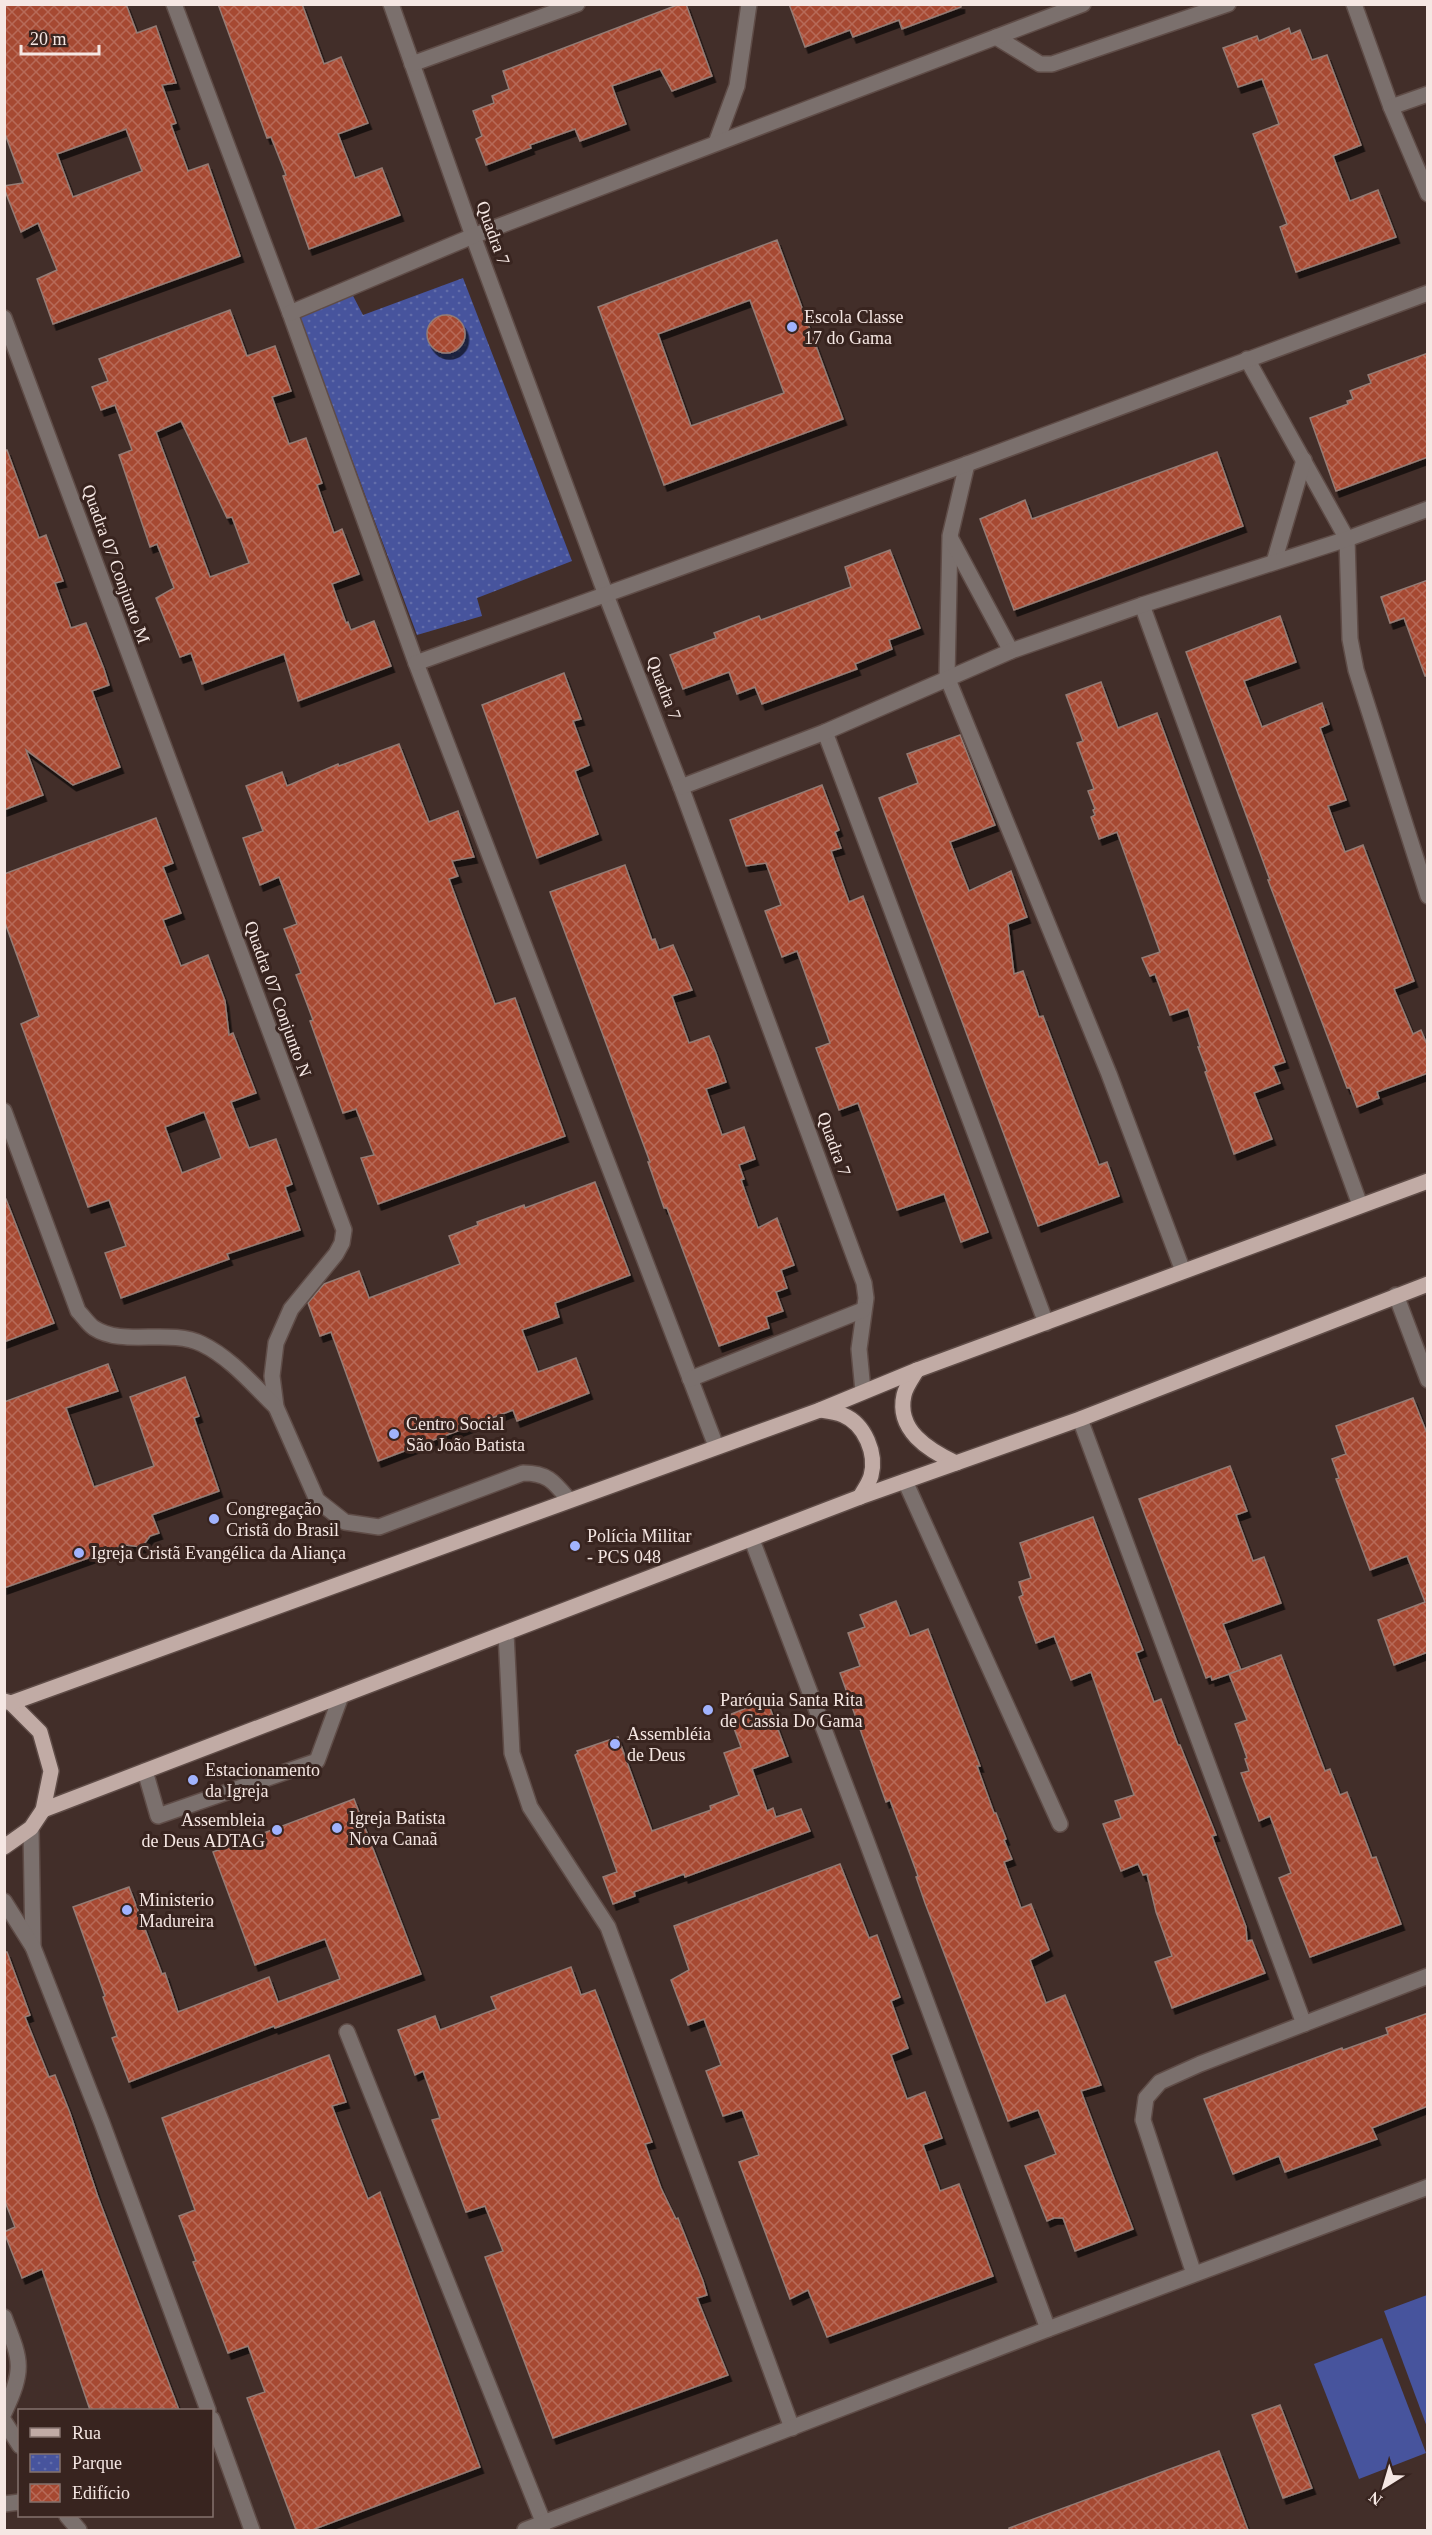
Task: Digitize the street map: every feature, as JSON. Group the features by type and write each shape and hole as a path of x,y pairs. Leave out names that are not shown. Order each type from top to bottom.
{"main road":[{"path":"4,1847 31,1828 43,1810 51,1770 40,1732 8,1702 820,1410 863,1390 1428,1181"},
{"path":"43,1810 860,1497 1080,1419 1428,1284"},
{"path":"917,1370 905,1392 903,1417 920,1442 933,1453 956,1463"},
{"path":"820,1410 843,1415 855,1423 872,1452 871,1478 860,1497"}],"street":[{"path":"174,4 290,313 416,663 716,1446"},
{"name":"Quadra 7","path":"391,4 473,236 606,595 681,787 864,1283 866,1298 859,1349 863,1390"},
{"path":"412,64 554,8 577,4"},
{"path":"717,143 737,86 749,4"},
{"path":"290,313 473,236 1083,4"},
{"path":"996,37 1040,64 1052,64 1227,4"},
{"path":"1354,4 1391,107 1428,194"},
{"path":"1391,107 1428,94"},
{"path":"416,663 967,464 1428,293"},
{"name":"Quadra 07 Conjunto M","path":"4,318 177,782"},
{"path":"1248,359 1347,539 1350,639 1356,670 1428,896"},
{"path":"1274,562 1304,460"},
{"path":"967,464 950,536 947,677 1109,1074 1182,1271"},
{"path":"681,787 825,732 1011,651 1143,605 1347,539 1428,509"},
{"path":"950,536 1011,651"},
{"path":"1143,605 1360,1205"},
{"path":"825,732 1046,1323"},
{"name":"Quadra 07 Conjunto N","path":"177,782 344,1230 342,1243 336,1254 291,1308 276,1343 272,1376 276,1407"},
{"path":"4,1111 78,1311 93,1327 110,1335 179,1337 201,1343 224,1358 276,1407 317,1500 345,1522 379,1527 523,1473 538,1473 553,1482 569,1500"},
{"path":"1396,1295 1428,1380"},
{"path":"690,1379 863,1310"},
{"path":"1080,1419 1304,2024"},
{"path":"905,1481 1060,1824"},
{"path":"752,1540 865,1837 1047,2329"},
{"path":"506,1633 512,1754 530,1807 608,1928 792,2428"},
{"path":"145,1771 159,1816 317,1761 341,1696"},
{"path":"31,1828 33,1947"},
{"path":"4,1900 33,1947 102,2123 208,2409"},
{"path":"1194,2274 1143,2120 1146,2098 1160,2082 1200,2064 1428,1976"},
{"path":"347,2032 544,2524"},
{"path":"525,2530 1047,2329 1428,2187"},
{"path":"4,2317 20,2356 18,2385 4,2413"},
{"path":"4,2421 18,2443"},
{"path":"213,2422 252,2530"},
{"path":"69,2517 80,2530"}],"green space":[{"path":"463,278 572,561 477,598 482,616 417,635 299,317 350,290 363,315"},
{"path":"1428,2295 1427,2427 1384,2311"},
{"path":"1382,2338 1426,2453 1359,2479 1314,2364"}],"building":[{"path":"4,4 126,4 137,33 156,26 176,83 162,85 176,123 171,125 188,171 208,164 240,256 53,324 37,279 57,270 38,223 21,232 4,188 4,186 23,183 4,131","holes":["126,129 142,171 73,197 57,154"]},
{"path":"218,4 302,4 324,64 341,57 368,123 338,134 355,178 382,168 400,215 309,249 283,176 286,175 271,137 267,138"},
{"path":"680,4 686,4 712,76 672,91 660,69 612,86 626,124 580,141 575,129 530,145 531,148 486,165 476,139 482,136 473,111 494,103 492,96 509,89 503,71"},
{"path":"789,4 961,4 961,7 902,29 899,20 853,37 850,30 805,47"},
{"path":"1289,28 1291,34 1300,30 1312,60 1327,55 1361,145 1333,156 1350,201 1378,190 1396,237 1296,272 1280,227 1287,224 1253,134 1279,124 1262,79 1238,87 1223,48 1257,36 1259,41"},
{"path":"777,240 843,419 664,485 598,307","holes":["750,300 784,393 691,426 658,334"]},
{"path":"230,310 247,356 275,346 291,391 272,397 289,444 306,438 322,483 317,485 334,533 342,529 359,574 332,584 346,623 348,622 351,630 374,621 391,666 298,701 284,654 202,684 191,653 180,657 156,598 174,588 157,544 150,547 119,455 132,450 115,405 101,410 92,387 108,381 99,359","holes":["181,421 227,518 232,517 249,563 210,577 156,432"]},
{"path":"446,315 453,316 459,321 464,327 464,341 459,347 453,352 446,353 439,352 433,347 428,341 427,334 428,327 433,321 439,316"},
{"path":"1428,353 1428,457 1336,491 1310,418 1348,404 1347,401 1353,399 1350,391 1371,383 1368,375"},
{"path":"4,450 7,450 39,538 46,535 63,581 55,583 71,628 86,623 104,669 109,685 92,691 120,767 73,785 26,750 43,795 4,810"},
{"path":"1217,452 1243,526 1014,610 980,519 1025,500 1032,519"},
{"path":"890,550 920,628 889,640 892,649 855,664 857,669 762,704 755,687 737,694 729,672 683,689 670,655 716,638 714,633 759,616 761,620 851,587 845,567"},
{"path":"1428,580 1428,676 1425,676 1404,618 1390,623 1381,597"},
{"path":"1280,616 1296,662 1244,681 1262,727 1322,703 1329,724 1320,728 1346,800 1328,806 1345,852 1363,845 1414,981 1394,989 1413,1034 1421,1030 1428,1047 1428,1073 1377,1092 1379,1098 1357,1107 1350,1088 1347,1088 1268,880 1270,880 1186,652"},
{"path":"564,673 581,719 573,721 589,765 575,771 598,834 537,858 482,705"},
{"path":"1101,682 1118,728 1157,713 1285,1062 1273,1066 1280,1083 1254,1093 1272,1139 1234,1154 1205,1072 1207,1071 1188,1009 1170,1015 1155,974 1150,976 1142,958 1160,952 1117,832 1099,839 1091,817 1095,815 1093,810 1095,809 1088,791 1094,789 1077,743 1083,741 1066,695"},
{"path":"960,735 995,825 950,842 969,891 1011,871 1027,917 1008,924 1014,974 1023,971 1039,1017 1043,1016 1099,1165 1107,1162 1119,1196 1038,1226 879,798 918,783 907,754"},
{"path":"399,744 429,822 458,811 474,857 452,861 458,876 449,879 495,1004 515,998 565,1136 378,1204 361,1158 374,1155 356,1109 343,1113 296,975 301,973 284,929 297,924 279,877 260,885 243,838 263,831 246,786 282,772 287,786 338,764 339,766"},
{"path":"822,785 839,830 835,832 841,848 831,851 849,902 863,896 988,1232 961,1242 944,1194 897,1210 858,1103 839,1110 816,1048 830,1043 797,951 782,957 765,911 781,905 766,863 746,866 730,820"},
{"path":"156,818 173,863 163,867 181,913 163,920 181,966 208,955 225,1001 229,1035 233,1033 256,1093 231,1102 249,1148 276,1139 292,1184 285,1187 300,1230 227,1254 229,1259 121,1298 105,1253 126,1246 109,1200 88,1207 21,1024 39,1016 4,920 4,874","holes":["204,1112 221,1158 182,1173 165,1127"]},
{"path":"625,865 652,940 655,939 659,950 673,945 692,990 672,996 689,1043 709,1036 716,1053 726,1082 706,1089 722,1135 744,1127 755,1159 739,1165 744,1179 741,1180 758,1228 777,1218 794,1265 781,1270 787,1288 776,1292 783,1311 766,1317 769,1328 719,1346 667,1208 664,1208 648,1162 650,1162 550,892"},
{"path":"595,1182 630,1275 555,1303 559,1317 522,1330 538,1372 576,1358 589,1393 517,1421 513,1410 378,1461 331,1332 320,1336 308,1303 324,1284 359,1271 369,1298 460,1264 449,1236 478,1225 477,1222 524,1205 525,1208"},
{"path":"4,1199 6,1199 54,1323 4,1342"},
{"path":"108,1364 118,1391 66,1408 94,1487 154,1466 130,1397 185,1377 199,1416 194,1418 219,1491 152,1515 159,1533 150,1536 142,1547 125,1545 4,1588 4,1402"},
{"path":"1413,1398 1428,1436 1428,1652 1394,1665 1378,1620 1425,1602 1407,1556 1370,1570 1336,1479 1339,1478 1332,1459 1346,1454 1336,1426"},
{"path":"1230,1466 1247,1511 1236,1515 1253,1561 1264,1557 1281,1603 1223,1624 1241,1670 1212,1680 1211,1676 1206,1678 1139,1499"},
{"path":"1093,1517 1143,1650 1136,1653 1154,1702 1161,1699 1178,1745 1180,1745 1216,1835 1212,1836 1246,1927 1247,1941 1252,1940 1265,1973 1172,2008 1155,1962 1172,1956 1156,1912 1147,1874 1143,1875 1138,1864 1121,1871 1103,1824 1121,1818 1115,1801 1134,1795 1091,1672 1071,1680 1054,1636 1036,1643 1019,1597 1023,1595 1019,1582 1031,1578 1020,1543"},
{"path":"896,1601 910,1636 928,1629 980,1766 977,1766 994,1813 996,1813 1006,1839 1004,1840 1012,1859 1004,1862 1021,1908 1031,1904 1049,1950 1030,1960 1046,2003 1065,1995 1101,2085 1081,2091 1133,2229 1075,2251 1063,2218 1047,2221 1025,2166 1056,2154 1038,2110 1008,2121 925,1903 916,1877 918,1876 890,1800 886,1802 840,1673 860,1666 848,1633 865,1627 860,1615"},
{"path":"1281,1655 1325,1771 1330,1769 1340,1795 1347,1792 1372,1858 1376,1857 1401,1924 1310,1957 1279,1878 1291,1873 1270,1816 1259,1821 1241,1773 1249,1771 1235,1724 1247,1720 1229,1674"},
{"path":"767,1700 788,1756 752,1769 767,1811 773,1808 776,1817 801,1809 810,1831 685,1877 684,1874 634,1892 635,1896 613,1904 603,1877 617,1872 575,1755 577,1751 618,1737 652,1831 711,1810 710,1806 739,1795 724,1753 741,1747 729,1715"},
{"path":"354,1799 421,1974 275,2028 274,2026 129,2082 112,2038 117,2036 103,1997 105,1996 73,1907 129,1887 162,1974 165,1973 178,2012 269,1977 278,2002 340,1979 325,1939 255,1965 213,1852"},
{"path":"840,1864 869,1938 877,1935 900,1997 891,2001 908,2048 891,2055 907,2099 925,2092 942,2138 923,2145 940,2191 959,2184 993,2276 827,2337 808,2290 790,2299 739,2162 759,2155 742,2110 723,2116 706,2071 721,2065 704,2019 688,2025 671,1980 689,1970 674,1926"},
{"path":"4,1952 7,1952 30,2015 25,2017 49,2077 55,2075 70,2113 98,2197 179,2409 90,2409 42,2269 22,2278 4,2232 15,2227 4,2199"},
{"path":"571,1967 581,1995 595,1990 601,2005 652,2142 645,2144 661,2188 676,2219 678,2218 703,2281 707,2295 697,2298 728,2375 553,2438 485,2257 503,2251 485,2206 466,2212 432,2120 440,2118 423,2071 415,2075 398,2030 435,2016 440,2030 496,2009 491,1997"},
{"path":"1428,2013 1428,2106 1372,2128 1377,2139 1285,2172 1279,2156 1233,2174 1204,2099 1342,2048 1343,2050 1388,2034 1386,2028"},
{"path":"329,2055 346,2102 332,2106 368,2199 380,2192 480,2467 312,2530 296,2530 247,2398 265,2392 248,2346 228,2353 193,2262 196,2261 179,2216 195,2210 162,2118"},
{"path":"1280,2405 1312,2488 1283,2498 1252,2415"},
{"path":"1219,2451 1248,2530 1009,2530 1009,2528"}],"place":[{"name":"Escola Classe 17 do Gama","path":"792,327"},
{"name":"Centro Social São João Batista","path":"394,1434"},
{"name":"Congregação Cristã do Brasil","path":"214,1519"},
{"name":"Polícia Militar - PCS 048","path":"575,1546"},
{"name":"Igreja Cristã Evangélica da Aliança","path":"79,1553"},
{"name":"Paróquia Santa Rita de Cassia Do Gama","path":"708,1710"},
{"name":"Assembléia de Deus","path":"615,1744"},
{"name":"Estacionamento da Igreja","path":"193,1780"},
{"name":"Igreja Batista Nova Canaã","path":"337,1828"},
{"name":"Assembleia de Deus ADTAG","path":"277,1830"},
{"name":"Ministerio Madureira","path":"127,1910"}]}
